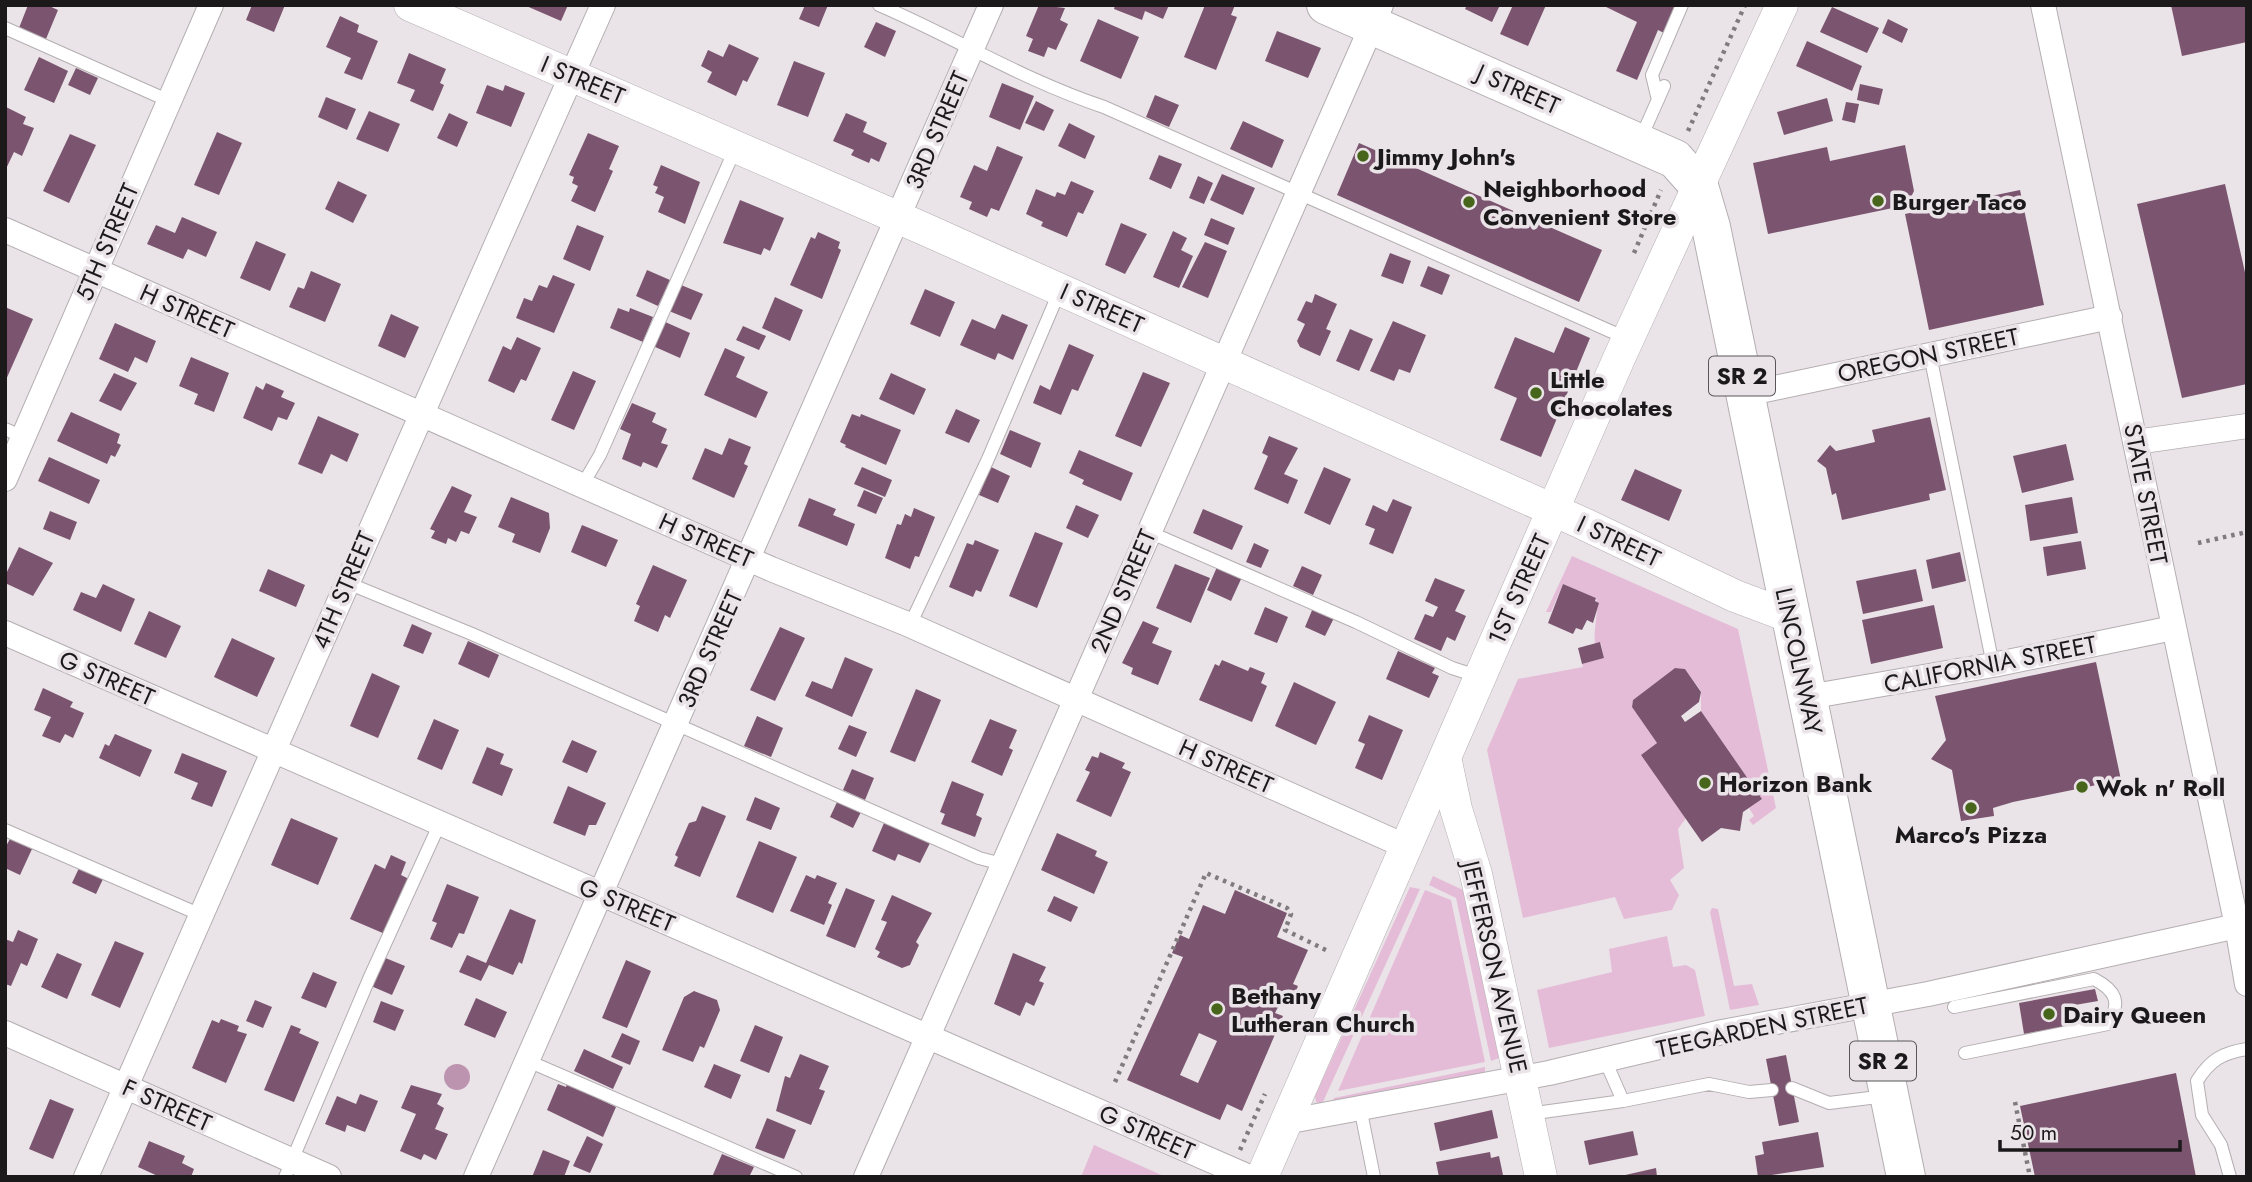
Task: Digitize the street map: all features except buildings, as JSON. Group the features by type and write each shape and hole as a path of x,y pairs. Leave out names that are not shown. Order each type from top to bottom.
{"main road":[{"name":"J STREET","path":"1326,5 1376,15 1675,159 1699,186"},
{"name":"LINCOLNWAY","path":"1699,186 1711,227 1746,394 1906,1177"}],"street":[{"name":"5TH STREET","path":"5,479 14,433 95,270 167,100 211,5"},
{"name":"I STREET","path":"410,5 1061,289 1553,510 1735,596 1791,617"},
{"name":"4TH STREET","path":"86,1177 345,582 603,5"},
{"name":"3RD STREET","path":"476,1177 991,5"},
{"name":"1ST STREET","path":"1262,1177 1628,339 1782,5"},
{"name":"STATE STREET","path":"2043,5 2247,984"},
{"name":"2ND STREET","path":"866,1177 926,1035 1376,15"},
{"name":"H STREET","path":"5,230 749,559 910,625 1075,701 1408,847"},
{"name":"OREGON STREET","path":"1746,394 2110,317"},
{"path":"2136,442 2247,426"},
{"name":"CALIFORNIA STREET","path":"1808,697 1993,665 2173,628"},
{"name":"G STREET","path":"5,633 1249,1177"},
{"name":"JEFFERSON AVENUE","path":"1446,757 1456,809 1476,874 1541,1177"},
{"name":"TEEGARDEN STREET","path":"1285,1122 1521,1079 1768,1023 1871,1005 2237,926"},
{"name":"F STREET","path":"5,1033 126,1087 289,1168 329,1177"}],"lane":[{"path":"879,5 923,24 971,51 1049,88 1104,107 1628,339"},
{"path":"1658,100 1652,75 1682,5"},
{"path":"5,28 167,100"},
{"path":"1639,142 1664,86"},
{"path":"583,484 600,455 736,147"},
{"path":"910,625 988,459 1061,289"},
{"path":"1930,355 1993,665"},
{"path":"1149,532 1356,622 1452,668 1480,677"},
{"path":"345,582 472,634 979,858 1002,864"},
{"path":"289,1168 369,979 440,823"},
{"path":"5,831 201,915"},
{"path":"1954,1007 2094,979 2111,988 2117,1000 2115,1014 2108,1024 1965,1053"},
{"path":"2230,1177 2221,1145 2202,1115 2197,1081 2210,1062 2229,1052 2247,1049"},
{"path":"1605,1060 1623,1101"},
{"path":"528,1061 796,1177"},
{"path":"1528,1114 1623,1101 1709,1084 1749,1093 1772,1090"},
{"path":"1792,1088 1829,1104 1890,1095"},
{"path":"1360,1107 1374,1177"}],"path":[{"path":"1686,137 1745,5"},
{"path":"2199,543 2247,532"},
{"path":"1115,1082 1206,873 1287,908 1291,914 1285,930 1328,951"},
{"path":"1294,997 1305,1003"},
{"path":"2015,1102 2030,1177"}],"shaded area":[{"path":"1572,556 1738,629 1776,808 1753,825 1749,820 1754,816 1749,808 1762,799 1701,711 1701,691 1685,669 1675,668 1633,700 1632,707 1657,743 1641,755 1686,818 1678,829 1684,868 1670,880 1679,895 1672,910 1624,919 1615,897 1523,918 1487,750 1518,679 1583,667 1582,664 1604,658 1601,643 1595,644 1596,598 1563,584 1551,612 1546,612"},
{"path":"1433,876 1463,890 1499,1058 1491,1061 1456,898 1429,885"},
{"path":"1410,887 1420,889 1322,1104 1316,1102 1315,1096"},
{"path":"1425,890 1451,900 1485,1062 1338,1091"},
{"path":"1712,908 1718,909 1734,986 1752,984 1759,1005 1730,1010 1710,912"},
{"path":"1667,936 1673,967 1686,965 1695,970 1705,1016 1549,1048 1537,990 1612,972 1609,949"},
{"path":"457,1064 467,1067 470,1077 467,1087 457,1090 447,1087 444,1077 447,1067"},
{"path":"1485,1067 1485,1073 1331,1105 1334,1098"},
{"path":"1094,1145 1166,1177 1081,1177"}],"place":[{"name":"Jimmy John's","path":"1363,156"},
{"name":"Burger Taco","path":"1878,201"},
{"name":"Neighborhood Convenient Store","path":"1469,202"},
{"name":"Little Chocolates","path":"1536,393"},
{"name":"Horizon Bank","path":"1705,783"},
{"name":"Wok n' Roll","path":"2082,787"},
{"name":"Marco's Pizza","path":"1971,808"},
{"name":"Bethany Lutheran Church","path":"1217,1009"},
{"name":"Dairy Queen","path":"2049,1014"}]}
